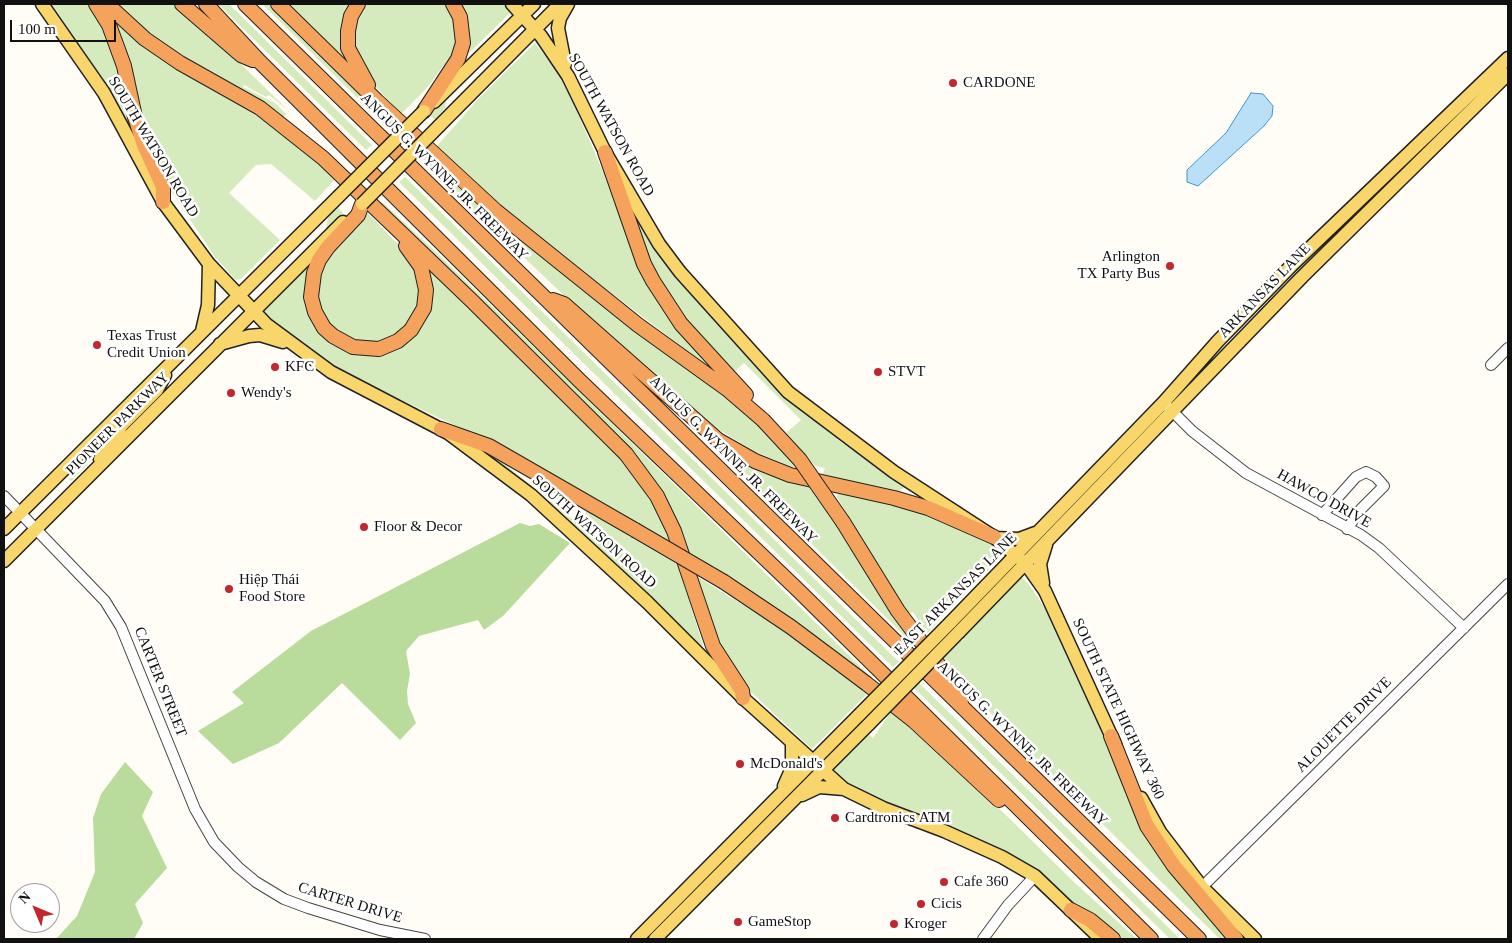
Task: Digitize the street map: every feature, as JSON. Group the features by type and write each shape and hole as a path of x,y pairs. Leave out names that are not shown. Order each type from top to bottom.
{"highway":[{"path":"96,4 109,25 124,66 135,117 144,146 162,187 163,202"},
{"path":"107,4 152,44 180,63 260,108 288,129 393,224 634,464 656,496 674,531 714,646 742,690 743,698"},
{"path":"182,4 241,56 259,62"},
{"path":"206,4 259,62 588,388 813,605 1151,939"},
{"name":"ANGUS G. WYNNE, JR. FREEWAY","path":"245,4 1199,939"},
{"path":"278,4 377,101 496,211 638,326 727,389 764,420"},
{"path":"358,4 351,16 348,31 348,48 377,101"},
{"path":"424,111 458,59 463,43 460,17 453,4"},
{"path":"605,152 644,264 653,281 681,324 751,401 764,420 800,460 843,522 898,610 955,687 963,708"},
{"path":"357,209 358,215 319,260 311,287 311,297 318,319 333,336 353,347 379,349 398,341 411,330 424,308 426,290 421,267 398,235 393,224"},
{"path":"545,298 564,304 718,440 755,461 790,475 894,498 928,508 994,537"},
{"path":"441,429 489,446 724,582 791,627 867,684 914,721 1002,804 1025,814"},
{"path":"1111,736 1147,826 1174,866 1236,939"},
{"path":"1071,910 1090,920 1113,939"}],"main road":[{"name":"SOUTH WATSON ROAD","path":"42,4 104,93 163,202 209,264 252,311 294,346 331,372 441,429 531,495 558,518 743,698 844,789 882,808 944,831 1002,857 1035,876 1101,939"},
{"name":"SOUTH WATSON ROAD","path":"512,4 535,28 568,76 605,152 659,244 680,272 788,392 894,472 994,537 1022,560"},
{"name":"PIONEER PARKWAY","path":"4,529 534,4"},
{"name":"PIONEER PARKWAY","path":"4,561 181,385 218,344 357,209 560,4"},
{"path":"568,4 560,18 558,37 568,76"},
{"name":"ARKANSAS LANE","path":"1291,266 1508,58"},
{"name":"ARKANSAS LANE","path":"1168,406 1508,74"},
{"path":"201,334 208,305 209,264"},
{"name":"EAST ARKANSAS LANE","path":"655,939 791,801 859,714 954,628 1022,560 1168,406 1218,341 1291,266"},
{"path":"218,344 260,335 294,346"},
{"path":"98,466 101,455 122,425 161,385 167,368"},
{"path":"994,537 1013,540 1026,538 1049,530"},
{"path":"1045,591 1040,564 1049,530"},
{"name":"SOUTH STATE HIGHWAY 360","path":"1022,560 1045,591 1128,774 1160,832 1202,887 1255,939"},
{"name":"EAST ARKANSAS LANE","path":"637,939 777,797 868,724 954,628"},
{"path":"777,797 790,774 792,743"},
{"path":"791,801 819,788 844,789"}],"street":[{"path":"1491,365 1508,348"},
{"name":"HAWCO DRIVE","path":"1168,406 1192,431 1246,473 1361,535 1393,560 1464,628"},
{"path":"1322,515 1356,478 1366,472 1376,477 1384,486 1361,509 1347,529"},
{"name":"CARTER STREET","path":"4,496 104,601 121,627 204,829 238,868 269,890"},
{"name":"ALOUETTE DRIVE","path":"1202,887 1508,584"},
{"path":"983,939 1008,905 1035,876"},
{"name":"CARTER DRIVE","path":"269,890 308,908 380,930 425,939"}],"green space":[{"path":"49,4 89,4 103,31 116,66 129,123 126,124 100,78"},
{"path":"115,4 176,4 288,110 269,95 266,97 244,85 243,87 275,103 286,114 283,118 178,55 146,33"},
{"path":"218,4 229,4 372,145 366,150"},
{"path":"262,4 272,4 394,122 388,128"},
{"path":"285,4 350,4 343,20 342,43 345,54 340,59"},
{"path":"360,4 448,4 452,11 457,37 454,52 426,89 401,114 366,76 353,52 351,23"},
{"path":"457,4 504,4 511,12 461,61"},
{"path":"107,13 126,32 165,61 254,113 287,136 335,179 315,201 271,164 256,165 229,193 280,240 241,279 236,280 215,257 163,179"},
{"path":"535,43 559,74 571,98 604,174 633,252 672,322 713,370 520,224 436,147 480,97"},
{"path":"447,96 445,108 435,120 429,114"},
{"path":"427,156 458,187 501,224 718,388 775,439 800,470 753,451 702,419 570,301 422,161"},
{"path":"405,177 899,662 893,667 399,182"},
{"path":"382,202 436,252 869,675 867,678 685,554 650,478 379,205"},
{"path":"337,206 343,213 326,229 328,217"},
{"path":"368,213 410,257 418,272 421,301 410,323 389,340 366,345 334,334 315,306 322,263"},
{"path":"636,222 668,268 762,374 804,413 841,442 905,485 904,488 900,491 822,476 825,468 815,466 786,433 801,420 744,363 733,373 684,318 654,271"},
{"path":"429,266 627,463 656,505 674,548 484,439 342,372 317,357 261,313 308,267 310,269 308,305 359,352 413,332 425,270"},
{"path":"697,431 709,439 813,485 912,636 908,639"},
{"path":"107,434 109,435 86,466 71,481 69,479"},
{"path":"466,439 505,462 505,464 577,523 587,511 561,495 678,565 703,645 700,646 575,526"},
{"path":"838,491 907,504 987,539 1004,554 942,617 936,613 937,623 927,634 913,612 908,614 866,548 837,497"},
{"path":"520,523 530,526 539,524 570,543 503,616 484,630 478,620 419,636 406,651 410,674 407,691 408,704 416,723 400,740 342,683 279,743 233,764 198,731 244,703 232,692 311,631"},
{"path":"693,574 811,647 870,691 812,749 736,678 724,659"},
{"path":"1019,576 1030,586 1050,616 1130,797 1232,939 1220,939 1190,910 1019,742 981,703 940,656 955,642 964,640 960,635"},
{"path":"916,680 1180,939 1170,939 912,686"},
{"path":"892,710 952,762 1076,884 1137,939 1119,939 1027,867 853,788 829,770 866,731 873,738"},
{"path":"125,762 153,792 142,816 167,868 135,904 143,923 134,939 56,939 77,916 95,872 93,818 101,794"}],"water":[{"path":"1251,93 1263,94 1273,106 1272,116 1264,126 1198,186 1187,182 1187,170 1226,133"}],"place":[{"name":"CARDONE","path":"953,83"},
{"name":"Arlington TX Party Bus","path":"1170,266"},
{"name":"Texas Trust Credit Union","path":"97,345"},
{"name":"KFC","path":"275,367"},
{"name":"STVT","path":"878,372"},
{"name":"Wendy's","path":"231,393"},
{"name":"Floor & Decor","path":"364,527"},
{"name":"Hiệp Thái Food Store","path":"229,589"},
{"name":"McDonald's","path":"740,764"},
{"name":"Cardtronics ATM","path":"835,818"},
{"name":"Cafe 360","path":"944,882"},
{"name":"Cicis","path":"921,904"},
{"name":"GameStop","path":"738,922"},
{"name":"Kroger","path":"894,924"}]}
